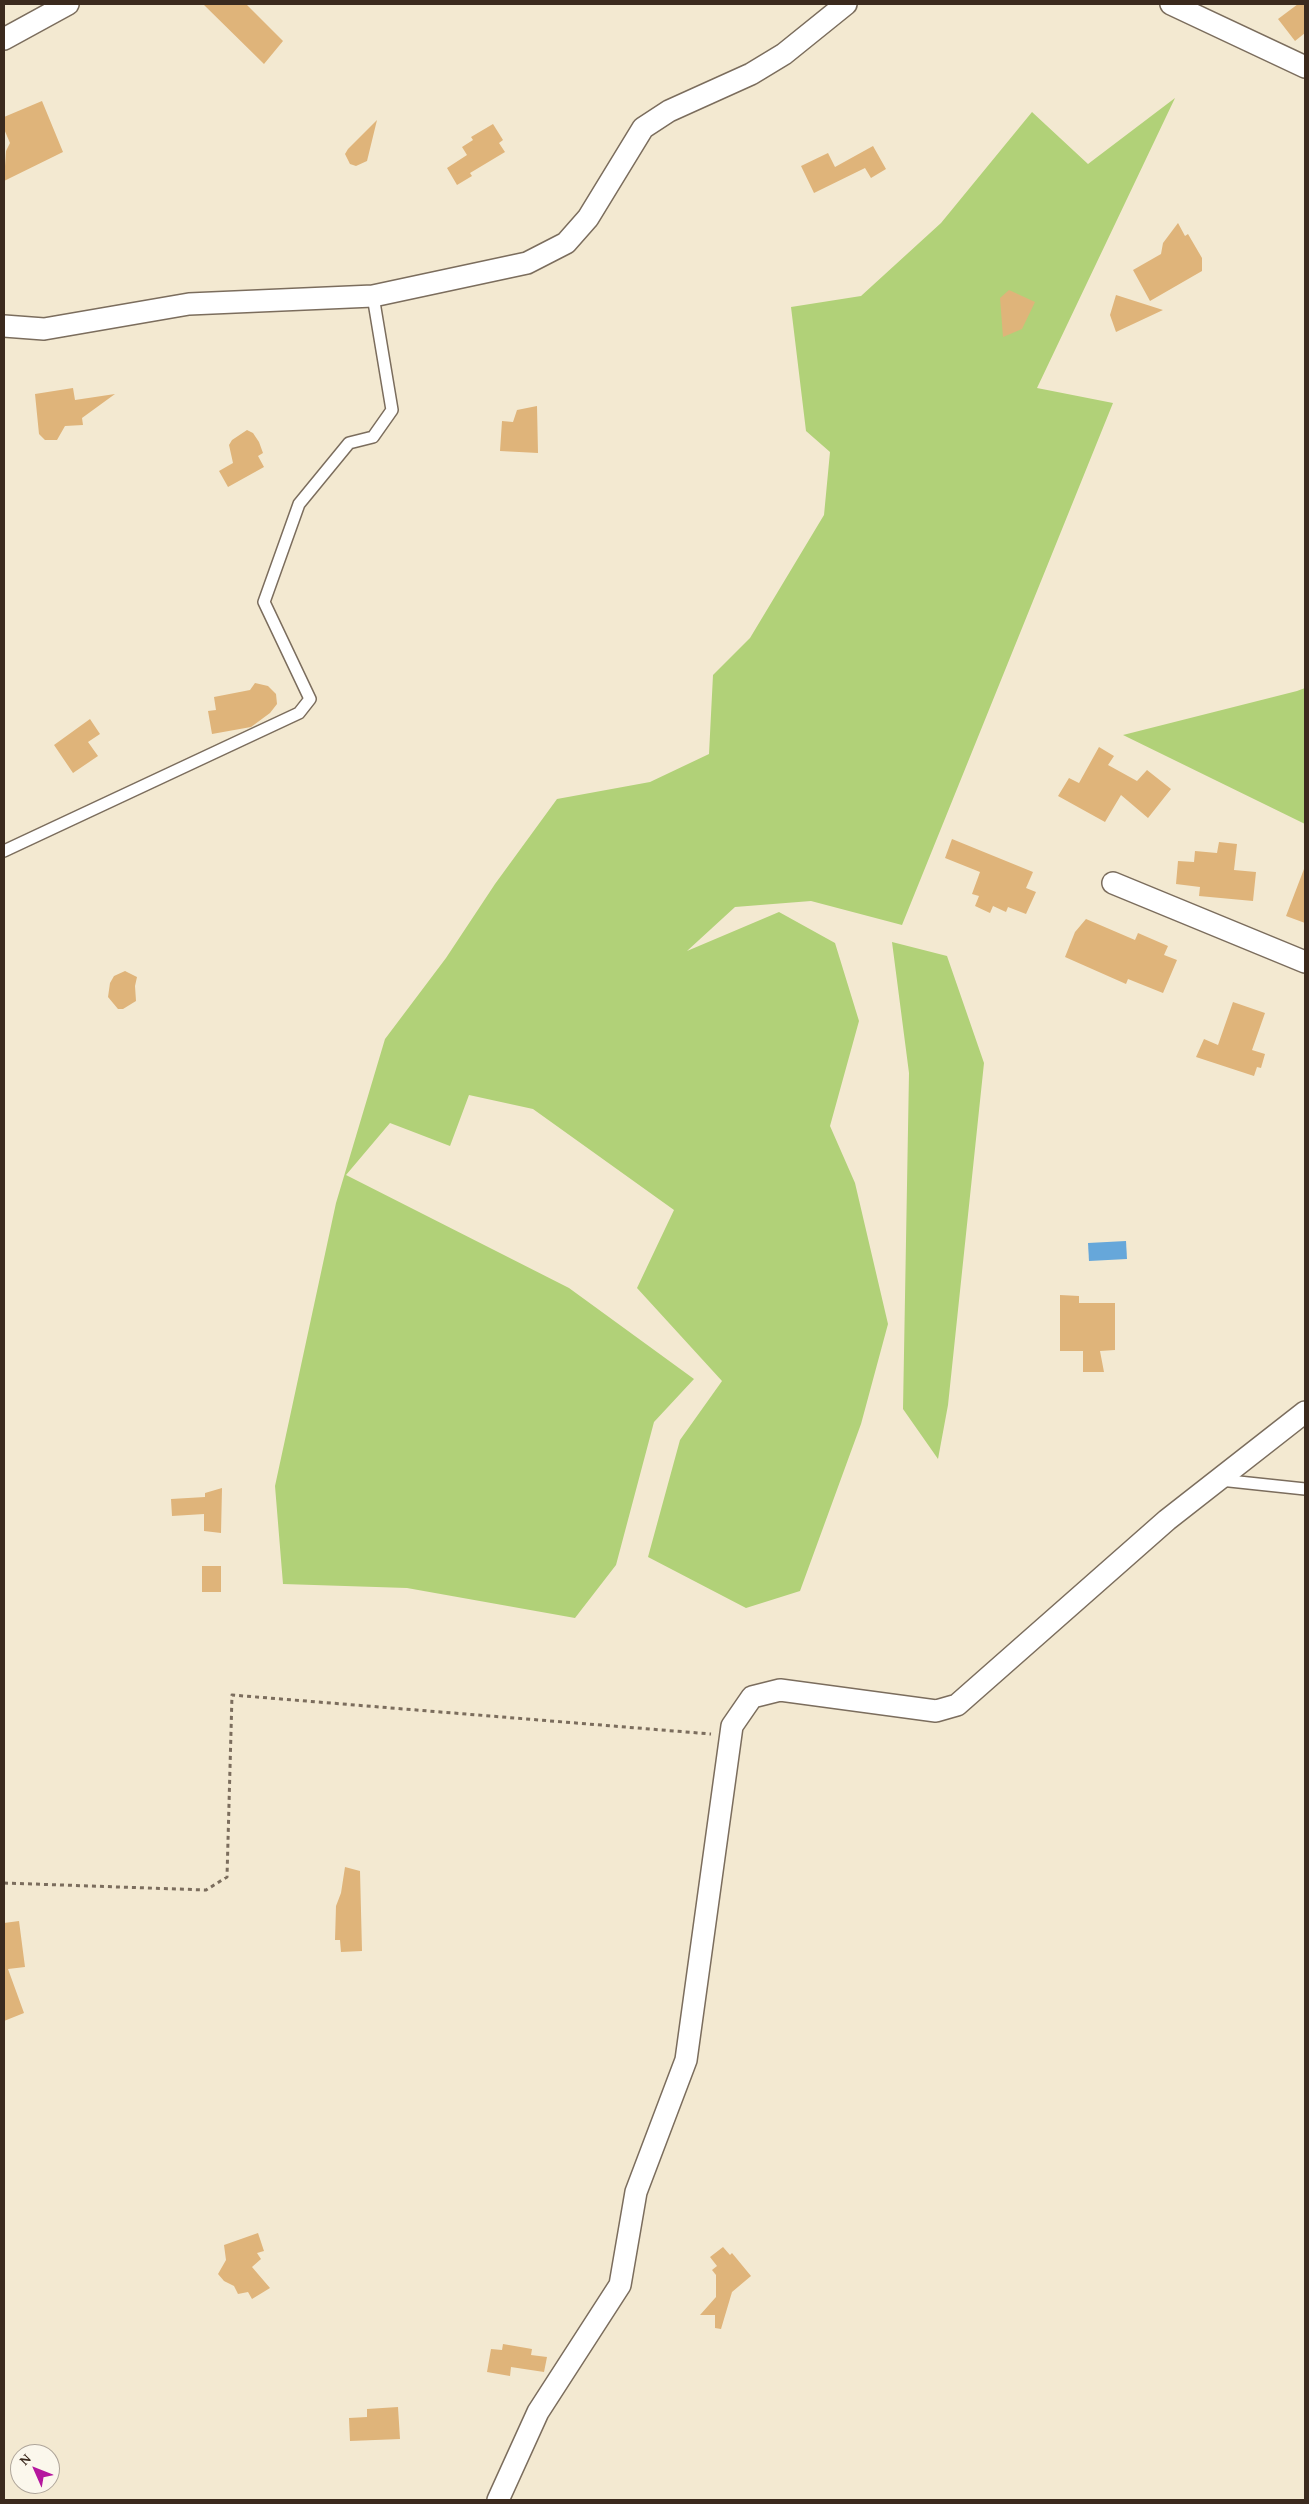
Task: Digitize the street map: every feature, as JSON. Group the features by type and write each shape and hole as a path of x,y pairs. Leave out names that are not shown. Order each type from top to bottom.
{"street":[{"path":"4,39 68,4"},
{"path":"4,326 44,329 189,304 373,296 527,262 566,243 588,218 643,128 669,111 751,74 784,54 846,4"},
{"path":"1171,4 1305,66"},
{"path":"1113,883 1305,962"},
{"path":"498,2500 538,2412 620,2285 636,2192 686,2060 732,1726 752,1697 780,1690 936,1711 957,1706 1167,1520 1305,1412"}],"lane":[{"path":"4,851 299,713 310,699 264,602 299,504 349,443 373,437 392,410 373,296"},
{"path":"1218,1480 1305,1489"}],"path":[{"path":"4,1883 206,1890 227,1877 232,1695 731,1736"}],"green space":[{"path":"1175,98 1037,388 1113,403 902,925 811,901 735,907 687,951 779,912 835,943 859,1021 830,1126 855,1183 888,1324 861,1424 800,1591 746,1608 648,1557 680,1440 722,1381 637,1288 674,1210 533,1109 469,1095 450,1146 390,1123 346,1175 569,1288 694,1379 654,1422 616,1565 575,1618 407,1588 283,1584 275,1486 336,1203 385,1039 446,958 495,884 557,799 650,782 709,754 713,675 750,638 824,515 830,452 806,431 791,307 861,296 941,223 1032,112 1088,164"},
{"path":"1305,688 1305,824 1123,735 1297,691"},
{"path":"892,942 947,956 984,1063 948,1405 938,1459 903,1409 909,1073"}],"water":[{"path":"1126,1241 1127,1259 1089,1261 1088,1243"}],"building":[{"path":"203,4 246,4 283,41 264,64"},
{"path":"1298,4 1305,4 1305,33 1295,41 1278,19"},
{"path":"42,101 63,152 4,181 6,151 10,143 4,129 4,117"},
{"path":"377,120 367,161 356,166 350,164 345,154 348,149"},
{"path":"493,124 503,140 499,143 505,152 470,173 472,176 457,185 447,168 467,155 462,147 473,140 471,137"},
{"path":"873,146 886,169 871,178 865,168 814,193 801,166 828,153 835,167"},
{"path":"1178,223 1185,236 1188,234 1202,258 1202,271 1150,301 1133,270 1161,254 1163,243"},
{"path":"1009,290 1035,302 1022,329 1003,337 1000,298"},
{"path":"1116,295 1163,310 1116,332 1110,315"},
{"path":"73,388 75,400 115,394 82,418 83,425 65,426 57,440 45,440 39,434 35,394"},
{"path":"537,406 538,453 500,451 502,421 513,422 517,410"},
{"path":"247,430 253,433 259,442 263,453 258,456 264,467 228,487 219,471 233,463 229,445 232,440"},
{"path":"255,683 268,686 276,694 277,704 270,713 251,727 212,734 208,711 216,710 214,697 250,690"},
{"path":"90,719 100,734 88,742 98,756 73,773 54,745"},
{"path":"1099,747 1114,756 1108,765 1137,781 1147,770 1171,789 1148,818 1121,795 1105,822 1058,796 1069,778 1079,783"},
{"path":"952,839 1033,872 1026,888 1036,892 1026,914 1008,907 1006,912 993,906 990,913 975,906 979,896 972,894 980,872 945,858"},
{"path":"1219,842 1237,844 1234,870 1256,872 1253,901 1199,896 1200,887 1176,884 1178,861 1194,862 1195,851 1217,853"},
{"path":"1305,869 1305,923 1286,916"},
{"path":"1086,919 1135,940 1138,933 1168,946 1164,955 1177,960 1163,993 1128,979 1126,984 1065,957 1075,932"},
{"path":"125,971 137,977 135,986 136,1001 123,1009 118,1009 108,997 110,983 114,976"},
{"path":"1233,1002 1265,1013 1252,1050 1265,1054 1261,1068 1257,1067 1254,1076 1196,1057 1204,1039 1218,1045"},
{"path":"1060,1295 1079,1296 1079,1303 1115,1303 1115,1350 1100,1351 1104,1372 1083,1372 1083,1351 1060,1351"},
{"path":"222,1488 221,1533 204,1531 204,1514 172,1516 171,1499 205,1497 205,1493"},
{"path":"202,1566 221,1566 221,1592 202,1592"},
{"path":"345,1867 360,1871 362,1951 341,1952 340,1940 335,1940 336,1906 341,1893"},
{"path":"19,1921 25,1967 8,1969 24,2013 4,2021 4,1923"},
{"path":"258,2233 264,2251 257,2253 261,2259 252,2267 270,2288 252,2299 248,2292 238,2294 234,2286 224,2281 218,2274 226,2260 224,2245"},
{"path":"723,2247 730,2255 732,2253 751,2276 732,2292 721,2329 715,2328 715,2315 700,2315 716,2297 716,2275 712,2270 717,2266 710,2257"},
{"path":"503,2344 532,2349 531,2355 547,2357 544,2372 511,2367 510,2376 487,2372 491,2349 502,2350"},
{"path":"398,2407 400,2439 350,2441 349,2418 367,2417 367,2409"}]}
